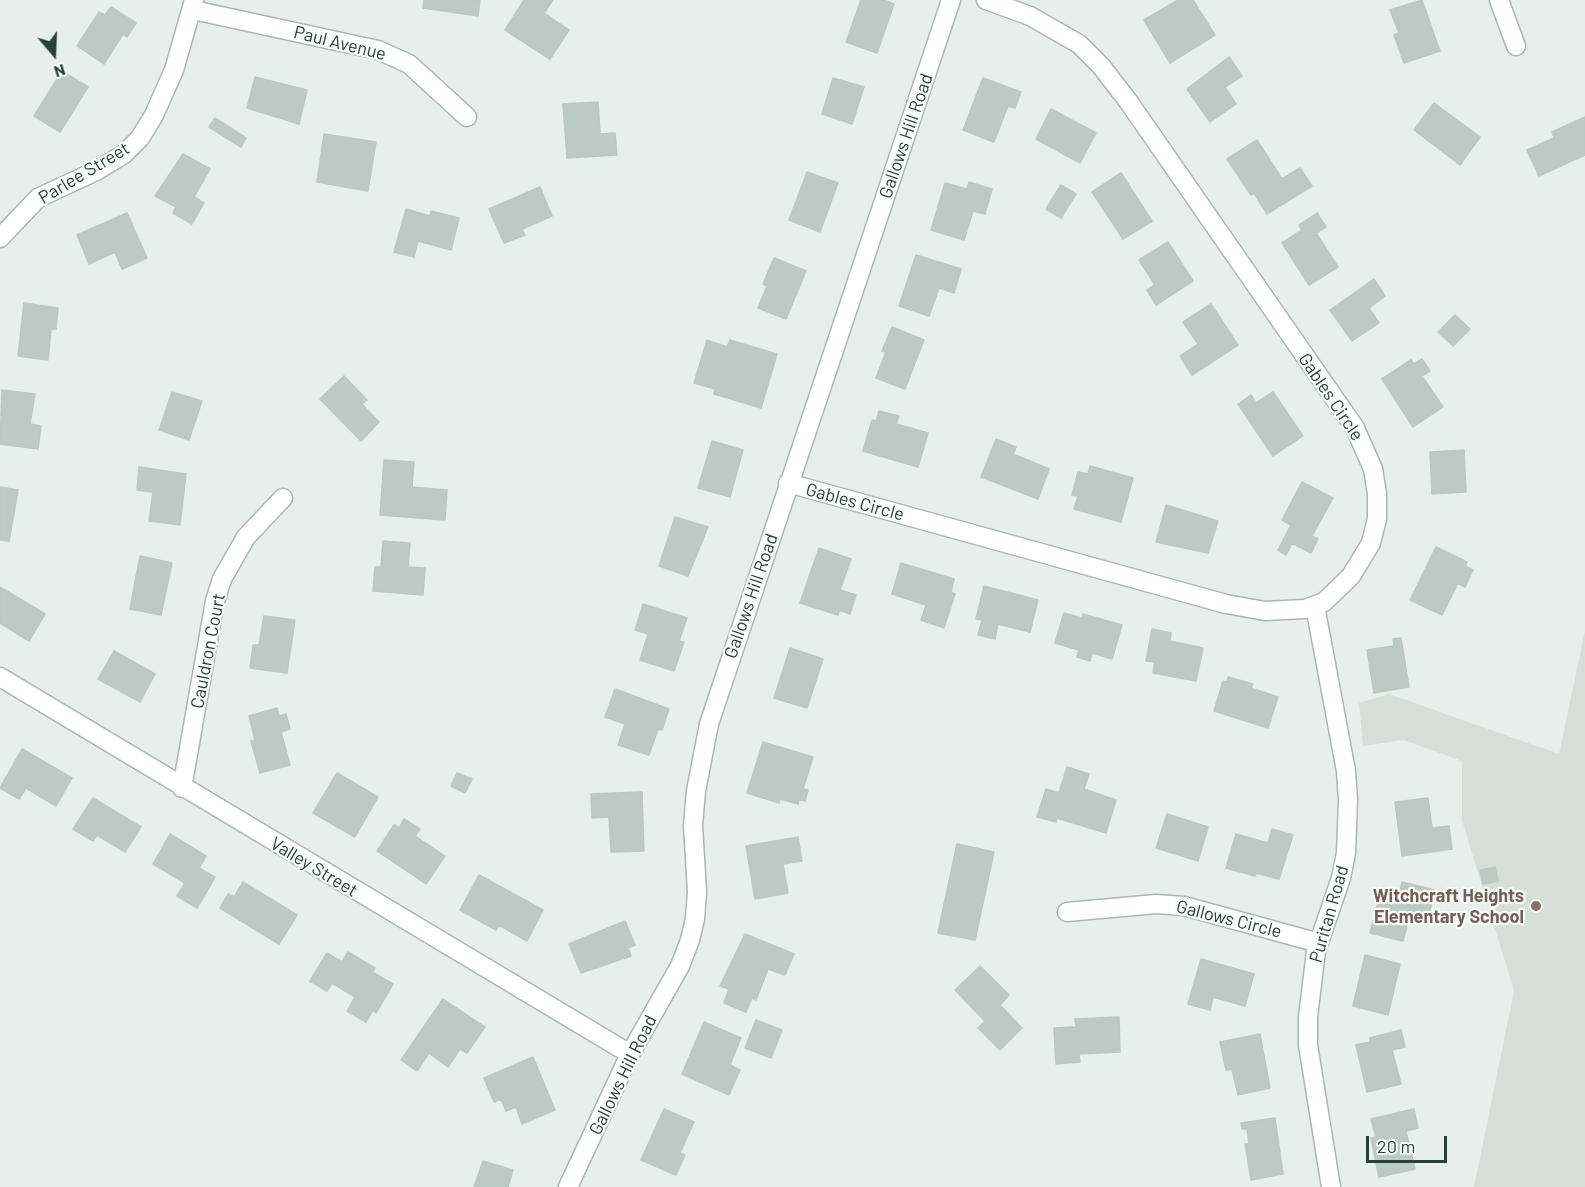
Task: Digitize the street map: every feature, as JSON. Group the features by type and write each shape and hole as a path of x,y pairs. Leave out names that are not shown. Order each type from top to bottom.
{"street":[{"name":"Gallows Hill Road","path":"568,1187 630,1054 680,966 690,940 695,919 697,892 693,825 696,791 709,724 951,0"},
{"name":"Gables Circle","path":"788,483 1226,604 1266,611 1315,606 1332,596 1351,576 1365,555 1375,532 1378,507 1376,482 1369,457 1355,428 1128,101 1101,66 1079,44 1054,28 986,0"},
{"path":"1499,0 1516,46"},
{"name":"Paul Avenue","path":"193,5 378,50 409,64 467,117"},
{"name":"Parlee Street","path":"0,238 38,198 124,154 140,138 168,85 193,5"},
{"name":"Cauldron Court","path":"182,788 215,601 222,579 246,537 283,498"},
{"name":"Puritan Road","path":"1315,606 1346,771 1348,818 1341,878 1319,943 1310,985 1308,1045 1331,1187"},
{"name":"Valley Street","path":"0,677 630,1054"},
{"name":"Gallows Circle","path":"1067,912 1156,904 1184,906 1319,943"}],"shaded area":[{"name":"Witchcraft Heights Elementary School","path":"1585,631 1585,1187 1474,1187 1514,991 1462,820 1462,761 1404,740 1363,746 1359,703 1389,694 1559,754"}],"building":[{"path":"424,0 480,0 478,16 423,8"},
{"path":"524,0 553,0 544,13 569,30 550,59 505,30"},
{"path":"861,0 884,0 894,4 877,53 846,42"},
{"path":"1178,0 1193,0 1215,35 1170,63 1144,20"},
{"path":"1422,0 1440,51 1404,63 1394,35 1399,33 1390,10"},
{"path":"111,7 136,23 127,37 123,34 104,64 77,46 99,12 105,15"},
{"path":"1229,57 1242,76 1225,87 1236,104 1210,122 1187,89"},
{"path":"62,71 88,87 60,132 34,116"},
{"path":"255,77 307,90 299,124 247,108"},
{"path":"833,78 864,87 852,124 822,114"},
{"path":"983,78 1021,92 1015,108 1008,106 994,142 963,130"},
{"path":"598,102 600,134 615,133 617,155 567,158 563,104"},
{"path":"1434,103 1480,137 1460,165 1414,130"},
{"path":"1051,109 1096,133 1080,163 1036,139"},
{"path":"1585,117 1585,155 1539,176 1527,150 1554,138 1552,132"},
{"path":"215,118 246,138 241,147 209,127"},
{"path":"324,134 376,142 368,191 317,182"},
{"path":"1257,140 1282,179 1300,168 1312,186 1267,214 1254,193 1251,195 1227,159"},
{"path":"183,154 210,169 194,197 204,203 192,224 173,213 176,207 155,196"},
{"path":"807,172 838,183 820,232 789,220"},
{"path":"1121,173 1152,221 1123,239 1092,192"},
{"path":"969,182 992,189 985,214 973,211 964,240 931,230 945,183 967,189"},
{"path":"1061,185 1076,194 1061,218 1046,209"},
{"path":"540,187 552,216 522,229 525,235 504,243 489,209"},
{"path":"406,209 430,216 431,211 459,218 451,250 418,241 414,257 394,252"},
{"path":"127,213 147,258 122,269 115,252 89,264 77,235"},
{"path":"1317,213 1326,227 1316,233 1338,267 1309,285 1282,243 1302,230 1299,225"},
{"path":"1168,242 1193,281 1156,305 1147,290 1155,285 1139,260"},
{"path":"916,255 961,269 954,293 939,288 929,316 899,306"},
{"path":"774,258 806,271 786,319 758,308 767,286 763,284"},
{"path":"1374,279 1385,296 1369,308 1379,323 1352,341 1330,310"},
{"path":"24,303 58,308 56,329 51,329 48,360 18,356"},
{"path":"1211,304 1238,345 1192,375 1180,356 1198,344 1183,322"},
{"path":"1455,315 1470,329 1453,346 1438,332"},
{"path":"892,327 924,340 905,389 876,378 886,352 882,351"},
{"path":"707,340 727,347 730,340 777,354 761,408 714,394 715,389 694,383"},
{"path":"1422,359 1430,371 1422,376 1443,407 1413,427 1382,379 1411,360 1414,364"},
{"path":"344,376 367,400 362,404 379,422 361,441 320,399"},
{"path":"2,390 35,394 30,424 41,426 38,449 0,444"},
{"path":"172,392 202,401 189,440 159,430"},
{"path":"1273,392 1303,436 1273,456 1238,404 1251,395 1256,403"},
{"path":"879,411 899,416 896,424 928,433 918,467 863,451 872,420 876,421"},
{"path":"996,439 1016,447 1013,454 1049,469 1038,499 981,477"},
{"path":"712,441 743,450 730,497 698,488"},
{"path":"1464,450 1466,492 1432,494 1430,452"},
{"path":"384,460 414,462 412,487 447,490 445,520 380,515"},
{"path":"1090,466 1133,478 1121,522 1074,509 1078,496 1072,495 1078,472 1088,474"},
{"path":"139,467 186,474 180,525 149,521 153,492 137,490"},
{"path":"1302,482 1333,498 1312,536 1318,539 1311,553 1292,543 1286,555 1278,550 1291,525 1282,520"},
{"path":"0,487 18,490 9,541 0,540"},
{"path":"1166,505 1218,521 1208,553 1156,542"},
{"path":"675,517 708,527 688,576 659,566"},
{"path":"383,541 410,543 408,567 425,568 423,595 373,591 375,567 381,567"},
{"path":"1436,547 1467,562 1465,566 1473,570 1465,587 1458,583 1442,615 1410,600"},
{"path":"819,548 851,559 840,590 856,595 850,614 839,610 838,615 800,603"},
{"path":"140,556 172,563 161,615 130,609"},
{"path":"901,563 954,579 951,592 955,594 944,628 921,620 926,605 892,594"},
{"path":"984,586 1038,600 1030,632 998,624 995,639 978,635 982,620 976,619"},
{"path":"0,587 45,614 29,641 0,623"},
{"path":"643,604 687,618 679,641 684,642 674,671 640,660 648,634 635,630"},
{"path":"1064,613 1082,618 1083,614 1122,625 1112,659 1092,653 1090,661 1077,657 1079,650 1055,643"},
{"path":"264,616 295,620 287,673 250,668 253,645 259,645"},
{"path":"1152,629 1171,633 1170,641 1203,648 1196,681 1153,673 1155,662 1146,661"},
{"path":"1401,638 1409,687 1374,693 1367,650 1394,646 1393,639"},
{"path":"790,648 823,659 807,708 774,698"},
{"path":"114,651 155,674 140,702 98,679"},
{"path":"1228,677 1253,684 1251,688 1278,697 1268,728 1214,711 1223,681 1227,682"},
{"path":"615,689 669,709 662,730 658,729 649,755 618,745 625,724 605,717"},
{"path":"277,708 279,716 286,714 290,729 281,732 290,765 260,773 251,741 255,740 249,716"},
{"path":"763,742 813,757 803,789 808,790 805,801 799,800 798,804 780,799 779,803 747,793"},
{"path":"22,749 72,778 56,806 26,788 19,799 0,788"},
{"path":"1067,767 1089,774 1084,789 1116,800 1106,833 1057,818 1056,822 1037,817 1046,789 1059,793"},
{"path":"337,773 378,797 355,837 313,813"},
{"path":"457,773 472,779 465,793 451,786"},
{"path":"642,792 644,851 611,852 609,817 592,818 591,794"},
{"path":"93,798 141,827 125,852 97,835 93,841 73,829"},
{"path":"1428,798 1432,828 1449,826 1452,849 1402,856 1395,802"},
{"path":"1167,814 1208,827 1198,861 1156,848"},
{"path":"404,819 420,829 415,836 445,856 426,884 377,851 394,825 399,828"},
{"path":"1272,829 1293,835 1279,879 1256,873 1255,876 1226,868 1236,834 1268,843"},
{"path":"170,834 206,856 199,868 215,877 197,908 177,896 185,883 153,864"},
{"path":"798,837 802,861 783,864 788,893 755,899 746,846"},
{"path":"957,844 994,852 975,940 938,933"},
{"path":"1495,867 1498,881 1483,884 1480,870"},
{"path":"479,875 543,910 527,941 499,925 496,930 460,910"},
{"path":"243,882 297,915 279,944 220,908 228,894 234,897"},
{"path":"1402,882 1435,890 1428,919 1410,914 1403,941 1370,933 1381,891 1399,896"},
{"path":"625,921 635,945 628,948 631,956 581,973 569,944"},
{"path":"745,934 794,954 785,975 768,969 756,1000 752,998 746,1012 724,1003 729,989 720,986"},
{"path":"348,952 375,968 372,972 393,984 376,1013 373,1010 366,1022 347,1011 355,997 332,983 327,991 310,981 327,953 342,962"},
{"path":"1365,955 1400,964 1388,1015 1353,1006"},
{"path":"1201,959 1254,974 1245,1006 1213,997 1210,1010 1188,1004"},
{"path":"980,966 1009,995 1000,1005 1022,1028 1000,1050 978,1028 985,1021 955,990"},
{"path":"443,999 485,1027 467,1053 460,1049 448,1067 429,1053 417,1071 401,1060"},
{"path":"1119,1017 1120,1052 1079,1054 1080,1062 1056,1064 1054,1028 1076,1027 1075,1019"},
{"path":"756,1020 782,1030 771,1058 745,1048"},
{"path":"704,1022 741,1038 730,1065 740,1070 729,1095 682,1074"},
{"path":"1401,1030 1405,1047 1392,1050 1401,1084 1367,1092 1356,1045 1370,1042 1370,1038"},
{"path":"1260,1034 1270,1088 1238,1095 1232,1069 1226,1070 1220,1042"},
{"path":"533,1057 555,1110 522,1124 516,1107 506,1111 501,1099 494,1102 484,1078"},
{"path":"664,1109 694,1122 680,1153 685,1155 676,1175 641,1160"},
{"path":"1414,1109 1418,1128 1406,1131 1415,1169 1379,1177 1371,1138 1376,1137 1371,1119"},
{"path":"1275,1118 1283,1174 1251,1180 1245,1144 1249,1144 1247,1129 1242,1129 1241,1123"},
{"path":"483,1161 513,1170 508,1187 474,1187"}],"place":[{"name":"Witchcraft Heights Elementary School","path":"1536,906"}]}
